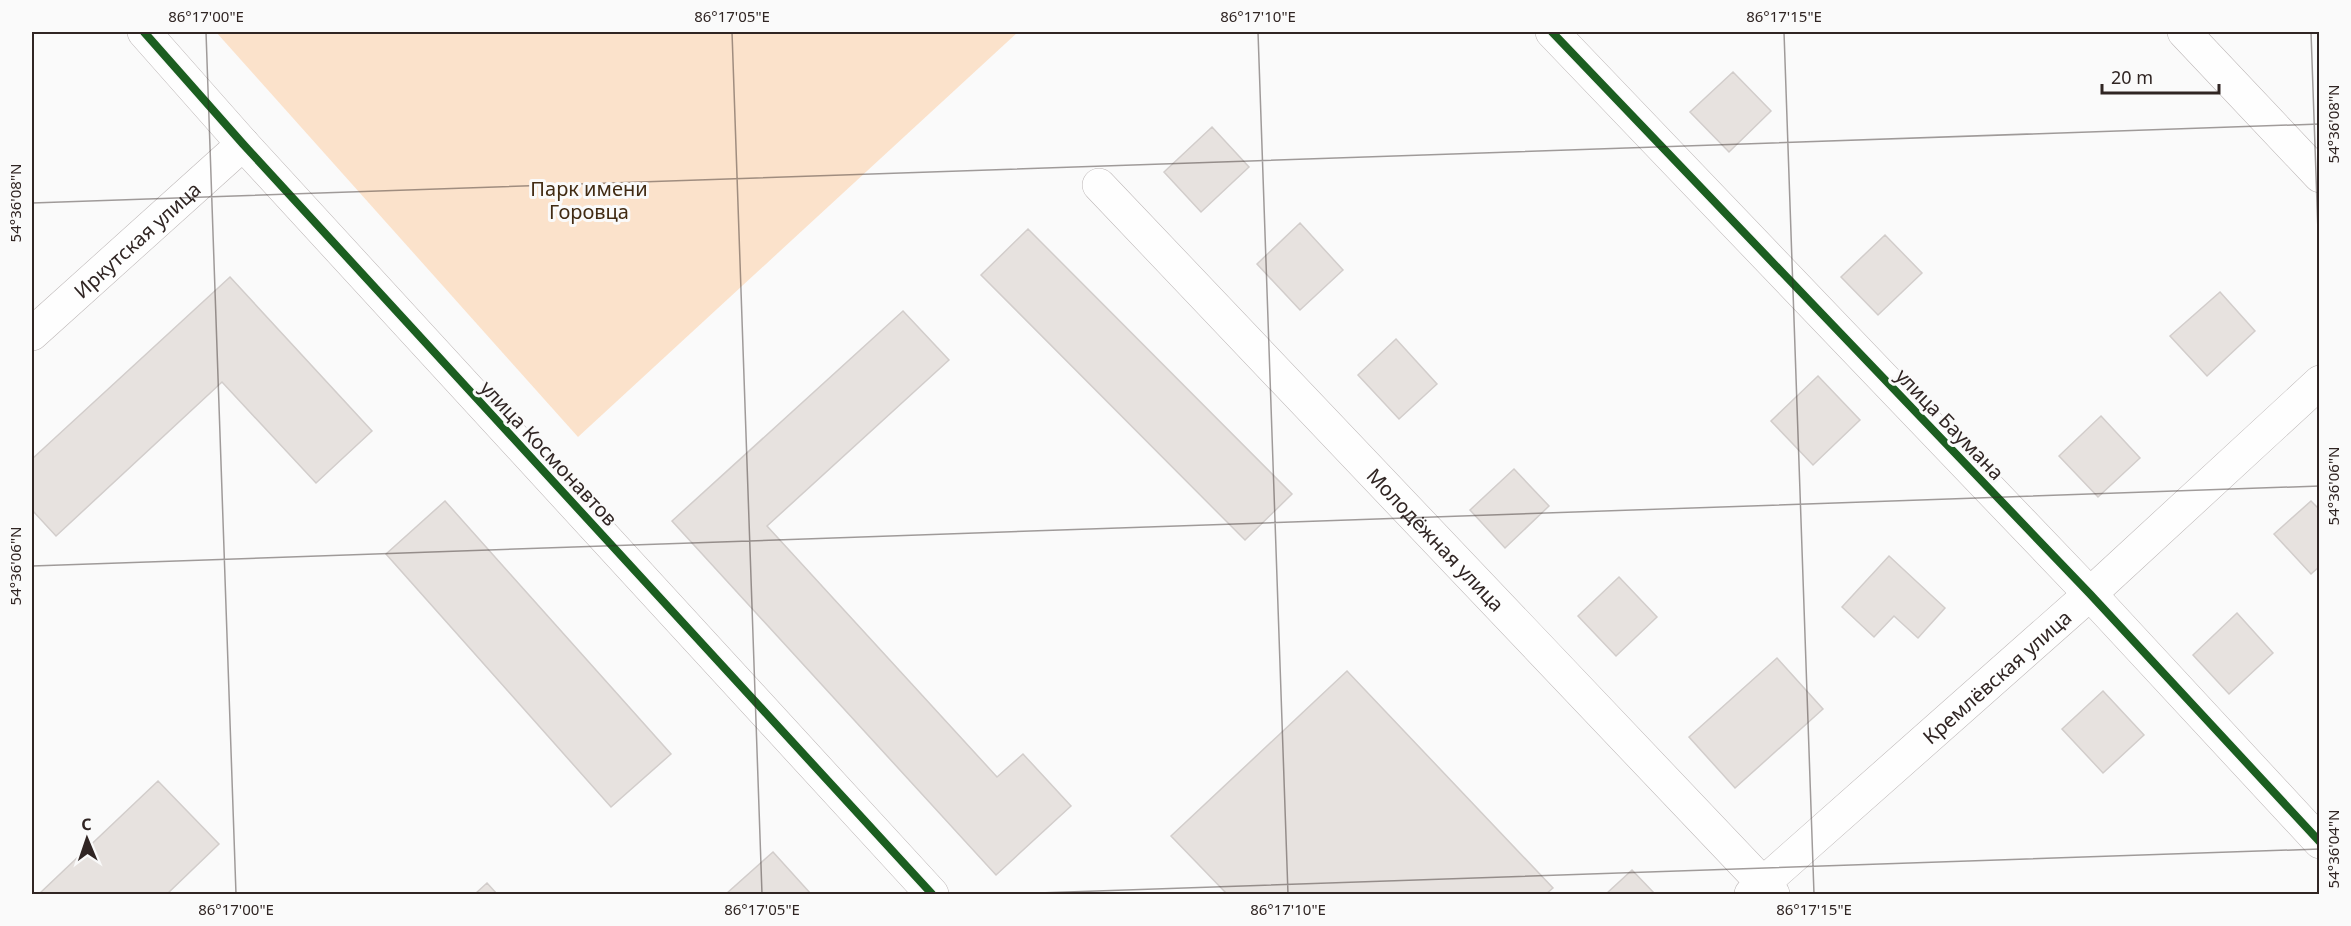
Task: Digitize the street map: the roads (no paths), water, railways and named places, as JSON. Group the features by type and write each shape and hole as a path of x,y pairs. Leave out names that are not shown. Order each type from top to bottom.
{"street":[{"name":"улица Космонавтов","path":"144,32 243,144 932,894"},
{"name":"улица Баумана","path":"1552,32 2090,594 2319,842"},
{"path":"2184,32 2319,176"},
{"name":"Иркутская улица","path":"32,334 243,144"},
{"name":"Молодёжная улица","path":"1099,185 1762,891"},
{"name":"Кремлёвская улица","path":"1762,891 2090,594 2319,382"}],"park label":[{"name":"Парк имени Горовца","path":"589,200"}]}
